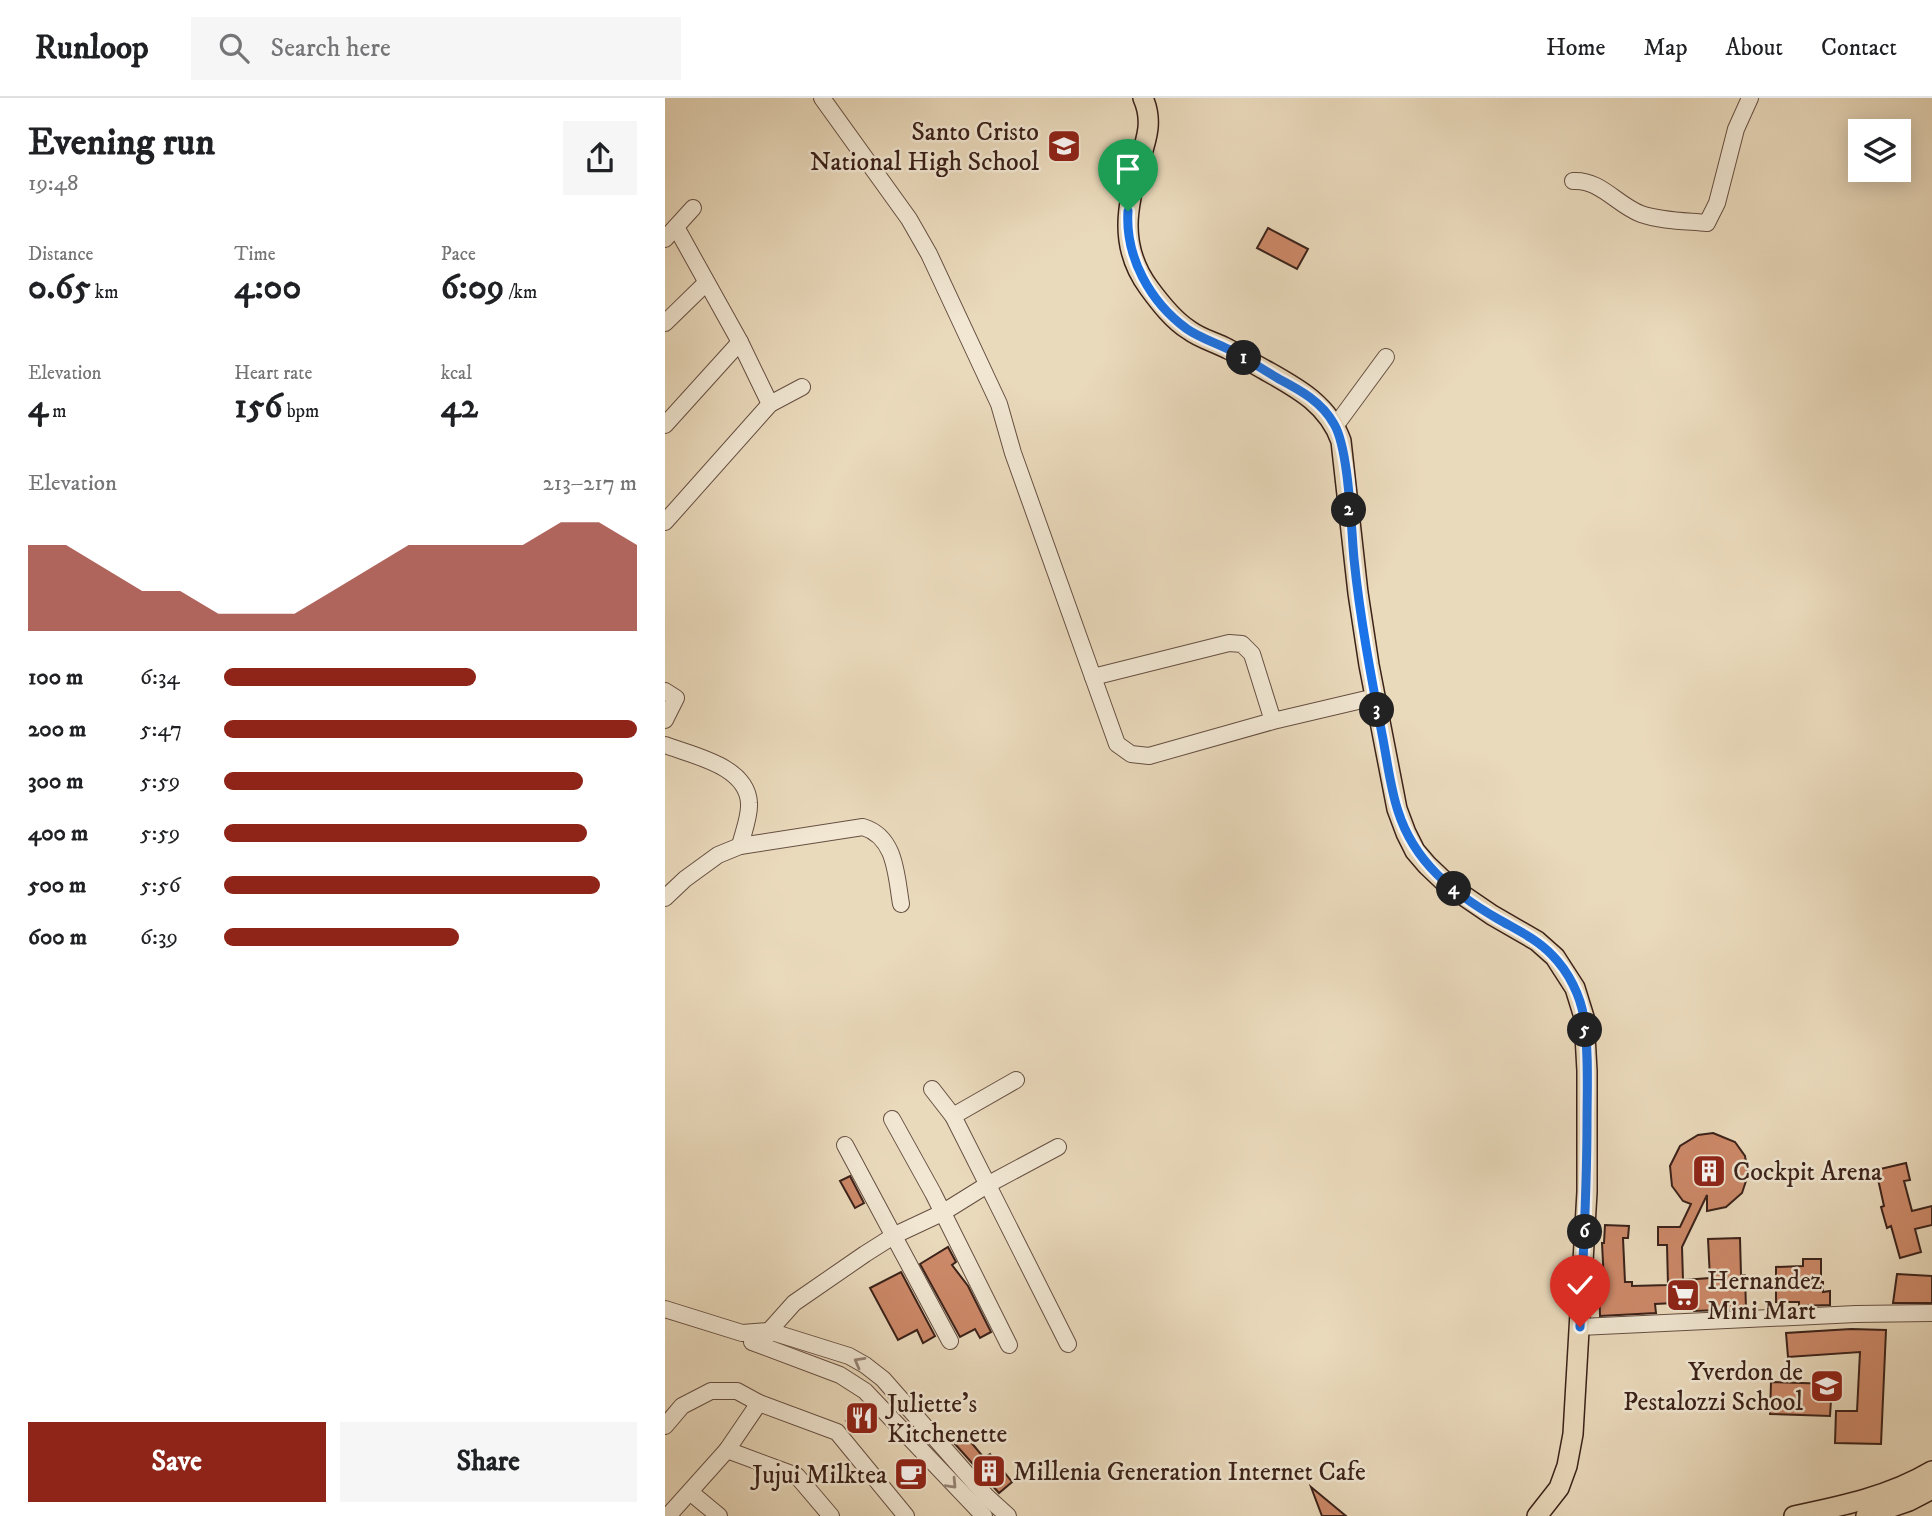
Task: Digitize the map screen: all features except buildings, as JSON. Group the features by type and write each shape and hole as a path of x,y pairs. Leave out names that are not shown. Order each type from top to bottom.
{"main road":[{"path":"1143,98 1149,113 1149,128 1131,195 1127,232 1135,264 1147,286 1176,320 1189,330 1240,355 1310,397 1336,425 1344,456 1358,593 1375,697 1397,809 1415,851 1427,865 1466,898 1537,941 1555,957 1575,988 1584,1017 1587,1192 1573,1434 1567,1466 1559,1488 1537,1516"},
{"path":"1794,1516 1868,1499 1903,1486 1932,1471"},
{"path":"1867,1516 1909,1501 1932,1489"}],"street":[{"path":"822,98 909,219 947,292 999,404 1013,453 1117,744 1131,754 1149,756 1273,721 1375,697"},
{"path":"1573,181 1582,180 1595,185 1643,214 1707,223 1717,203 1737,129 1750,98"},
{"path":"693,208 671,233 706,284 740,342 770,404"},
{"path":"665,323 706,284"},
{"path":"665,425 740,342"},
{"path":"1336,425 1386,357"},
{"path":"667,514 770,404 802,387"},
{"path":"1093,677 1229,643 1242,645 1252,654 1273,721"},
{"path":"665,691 676,698 665,720"},
{"path":"665,745 721,767 735,774 745,784 750,804 740,846"},
{"path":"665,898 685,879 718,855 740,846 863,827 876,831 892,855 901,904"},
{"path":"953,1116 1016,1080"},
{"path":"932,1089 953,1116 1068,1344"},
{"path":"891,1119 933,1193 1009,1345"},
{"path":"845,1145 950,1341"},
{"path":"765,1338 794,1303 895,1235 942,1213 1058,1147"},
{"path":"665,1309 742,1333 751,1341 765,1338 849,1356 865,1365 883,1379 987,1497 1008,1516"},
{"path":"1580,1327 1932,1313"},
{"path":"765,1338 840,1375 865,1391 983,1516"},
{"path":"665,1426 682,1406 711,1391 737,1391 759,1403 837,1432 906,1516"},
{"path":"668,1516 727,1450 759,1403"},
{"path":"727,1450 797,1476 831,1516"},
{"path":"690,1492 719,1516"}],"place":[{"name":"Santo Cristo National High School","path":"1064,146"},
{"name":"Cockpit Arena","path":"1709,1171"},
{"name":"Hernandez Mini Mart","path":"1683,1295"},
{"name":"Yverdon de Pestalozzi School","path":"1827,1386"},
{"name":"Juliette's Kitchenette","path":"862,1418"},
{"name":"Millenia Generation Internet Cafe","path":"989,1471"},
{"name":"Jujui Milktea","path":"911,1474"}],"route":[{"path":"1128,211 1127,232 1135,264 1147,286 1176,320 1202,338 1240,355 1310,397 1336,425 1344,456 1358,593 1369,665 1397,809 1406,833 1415,851 1448,885 1537,941 1555,957 1575,988 1584,1017 1587,1071 1587,1192 1580,1327"}]}
